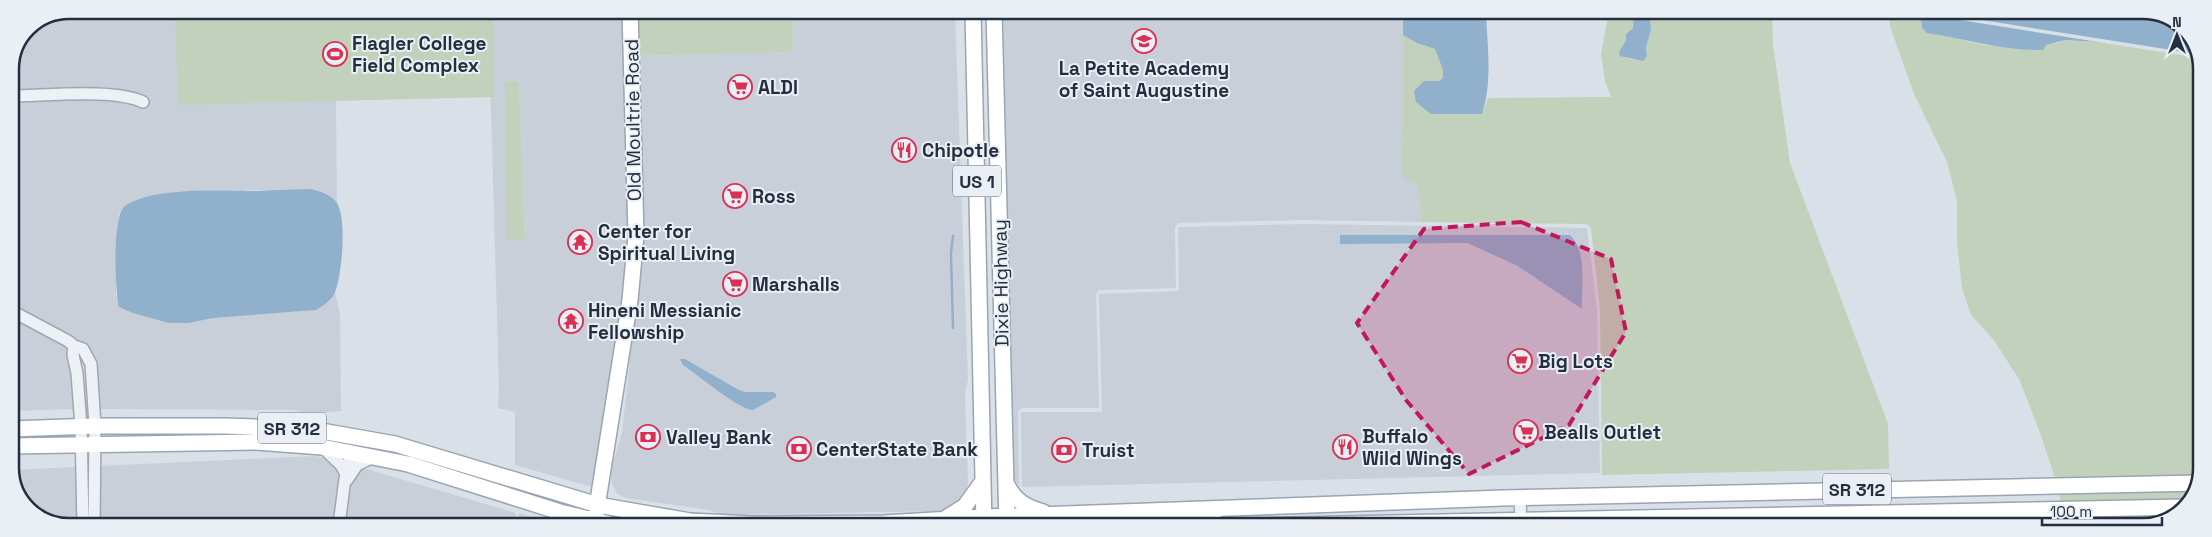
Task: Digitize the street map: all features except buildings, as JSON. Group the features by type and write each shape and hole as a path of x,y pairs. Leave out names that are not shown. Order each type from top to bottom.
{"main road":[{"name":"Old Moultrie Road","path":"596,518 630,300 635,243 630,19"},
{"name":"Dixie Highway","path":"973,19 984,518"},
{"path":"973,26 975,19"},
{"path":"988,19 992,153 998,165"},
{"name":"Dixie Highway","path":"994,19 1007,518"},
{"name":"SR 312","path":"19,429 278,426 338,433 395,444 598,505 673,518"},
{"name":"SR 312","path":"19,446 256,442 322,447 354,452 438,472 577,518"},
{"path":"354,452 368,446 395,444"},
{"path":"943,518 957,513 965,506 983,480"},
{"path":"1005,480 1015,498 1023,505 1054,515"},
{"name":"SR 312","path":"1030,518 1054,515 1520,497 2190,483"},
{"path":"1198,518 1200,516 1226,513 1244,507"},
{"name":"SR 312","path":"1724,518 2175,507"}],"street":[{"path":"19,96 108,94 124,96 143,102"},
{"path":"19,315 74,346 83,349 91,364 88,427 94,518"},
{"path":"84,518 89,444"},
{"path":"322,447 334,457 346,478"},
{"path":"339,518 348,461 354,452"},
{"path":"346,478 357,464 376,457"},
{"path":"1520,497 1521,518"}],"highlighted area":[{"path":"1521,222 1611,259 1626,332 1569,425 1469,474 1406,400 1357,323 1424,229"}],"shaded area":[{"path":"191,19 336,100 337,202 328,194 311,189 172,192 119,213 116,295 169,323 189,323 213,318 316,310 327,303 335,292 340,314 341,411 312,414 293,410 98,409 96,373 76,342 19,310 19,101 106,99 134,102 145,108 148,99 136,93 107,90 19,92 20,59 27,41 41,27 59,20"},
{"path":"488,19 626,19 629,266 596,488 515,465 515,412 498,408 499,387","holes":["519,82 525,239 507,241"]},
{"path":"792,19 955,19 968,379 965,395 968,482 967,493 961,504 944,511 721,515 710,510 626,498 617,494 611,481 612,466 622,433 643,242 638,56 793,52"},
{"path":"1003,19 1403,19 1402,177 1418,183 1421,222 1305,220 1178,223 1175,227 1176,288 1099,290 1096,294 1099,408 1021,408 1018,412 1019,486 1013,477"},
{"path":"1305,224 1587,228 1597,309 1600,473 1022,487 1021,412 1102,412 1099,294 1179,291 1178,227"},
{"path":"19,320 70,348 75,409 19,411"},
{"path":"316,456 516,513 516,518 69,518 53,516 38,508 25,493 19,470"},
{"path":"519,513 535,518 519,518"}],"green space":[{"name":"Flagler College Field Complex","path":"175,19 493,19 494,97 178,105"},
{"path":"637,19 792,19 793,52 638,56"},
{"path":"1608,19 1634,19 1633,28 1626,34 1626,40 1622,47 1626,58 1642,61 1647,56 1646,47 1651,30 1650,19 1772,19 1773,45 1790,163 1888,424 1889,469 1602,475 1600,309 1591,228 1587,224 1421,222 1418,184 1402,177 1403,35 1417,43 1435,49 1443,70 1443,77 1440,81 1424,81 1431,114 1482,113 1488,98 1611,97 1605,81 1601,54"},
{"path":"1890,19 1920,19 1922,28 1935,34 1985,45 2020,48 2058,43 2065,40 2098,42 2191,57 2193,65 2192,478 2056,481 2019,379 1993,339 1971,315 1962,288 1957,242 1957,201 1947,162 1914,94 1890,26"},
{"path":"505,82 519,82 525,240 507,241"},
{"path":"2189,487 2180,502 2062,505 2058,490"},
{"path":"2166,512 2150,518 2065,518 2064,514"}],"water":[{"path":"1403,19 1486,19 1488,75 1482,114 1431,114 1416,102 1414,91 1424,81 1440,81 1443,77 1443,70 1435,49 1417,43 1403,35"},
{"path":"1634,19 1650,19 1651,30 1646,47 1647,56 1643,61 1620,56 1619,52 1626,40 1626,34 1633,28"},
{"path":"1917,19 1954,19 2098,42 2065,40 2046,45 2043,50 2014,49 1927,33 1922,28 1921,20"},
{"path":"1976,19 2153,20 2174,29 2187,44 2190,53"},
{"path":"311,189 326,194 335,200 340,211 343,234 338,284 332,298 316,310 213,318 189,323 169,323 119,307 116,286 116,238 121,212 125,206 153,195 171,192"},
{"path":"1340,235 1570,235 1576,242 1581,260 1583,280 1582,309 1516,265 1467,243 1340,244"},
{"path":"680,359 685,359 737,389 745,392 773,392 776,394 776,397 753,410 747,408 728,398 683,365"}],"waterway":[{"path":"953,236 951,253 953,328"}],"place":[{"name":"La Petite Academy of Saint Augustine","path":"1144,41"},
{"name":"Flagler College Field Complex","path":"335,54"},
{"name":"ALDI","path":"740,87"},
{"name":"Chipotle","path":"904,150"},
{"name":"Ross","path":"735,196"},
{"name":"Center for Spiritual Living","path":"580,242"},
{"name":"Marshalls","path":"735,284"},
{"name":"Hineni Messianic Fellowship","path":"571,321"},
{"name":"Big Lots","path":"1520,361"},
{"name":"Bealls Outlet","path":"1526,432"},
{"name":"Valley Bank","path":"648,437"},
{"name":"Buffalo Wild Wings","path":"1345,447"},
{"name":"CenterState Bank","path":"799,449"},
{"name":"Truist","path":"1064,450"}]}
